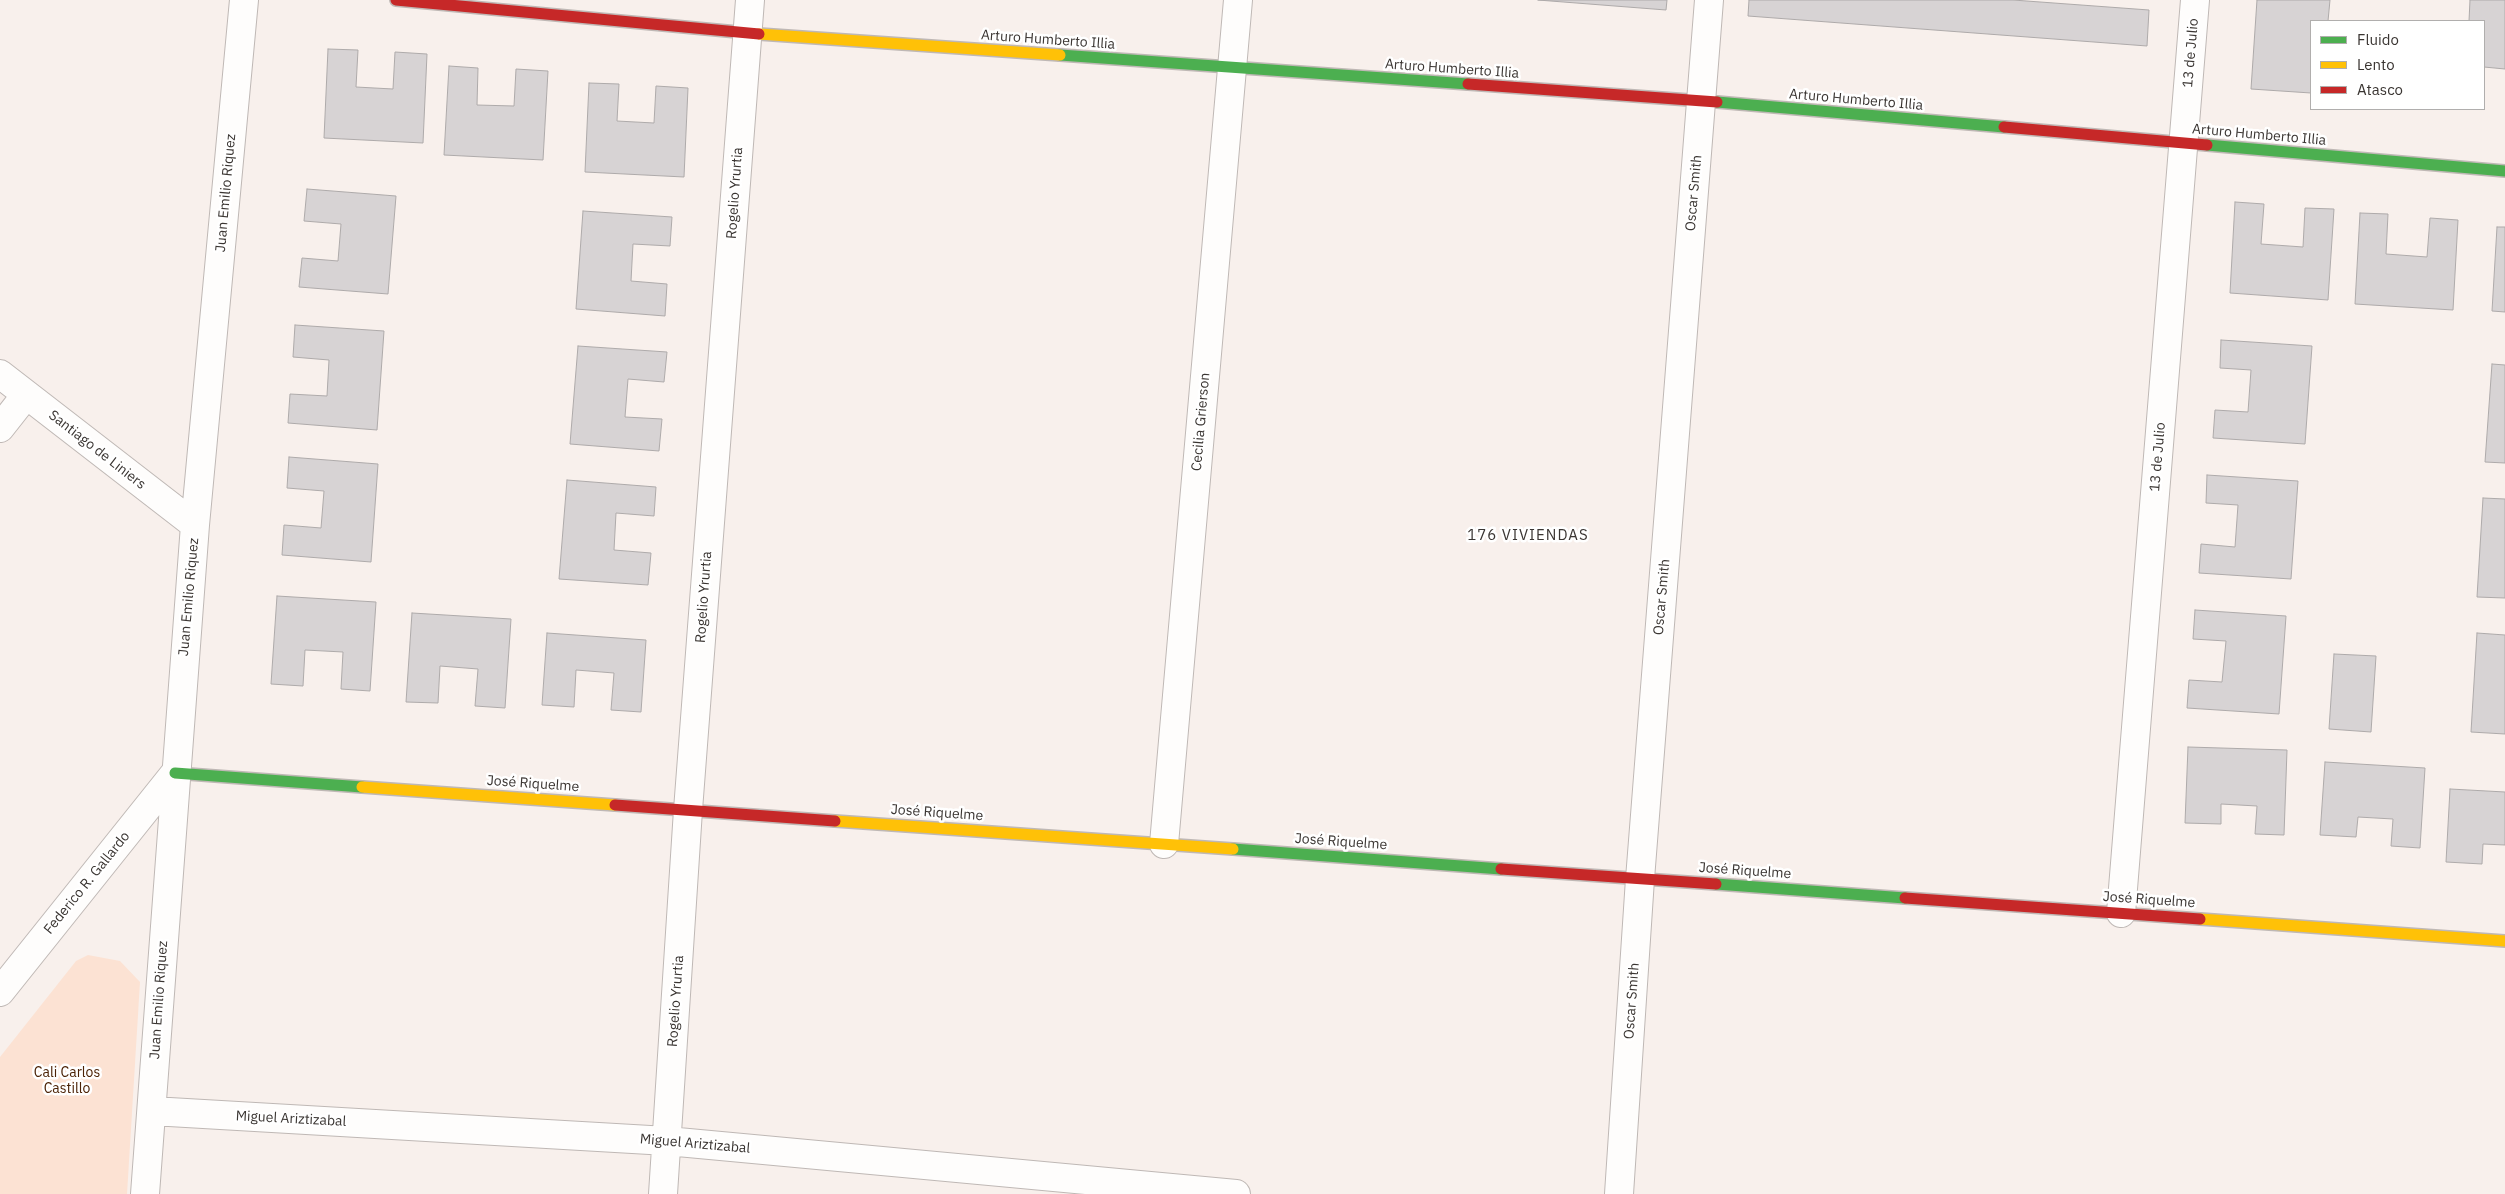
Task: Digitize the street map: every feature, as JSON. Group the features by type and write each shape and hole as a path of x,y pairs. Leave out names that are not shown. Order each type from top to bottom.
{"street":[{"name":"Juan Emilio Riquez","path":"145,1194 195,525 244,0"},
{"name":"Arturo Humberto Illia","path":"396,0 748,32 1232,69 1701,101 2505,171"},
{"name":"Rogelio Yrurtia","path":"663,1194 688,810 750,0"},
{"name":"Cecilia Grierson","path":"1164,844 1238,0"},
{"name":"Oscar Smith","path":"1619,1194 1640,879 1709,0"},
{"name":"13 de Julio","path":"2121,913 2195,0"},
{"name":"Santiago de Liniers","path":"0,374 195,525"},
{"path":"0,428 26,395"},
{"name":"José Riquelme","path":"175,773 2505,941"},
{"name":"Federico R. Gallardo","path":"0,992 175,773"},
{"name":"Miguel Ariztizabal","path":"152,1111 667,1141 1236,1194"}],"green space":[{"name":"Cali Carlos Castillo","path":"88,955 120,961 140,982 127,1194 0,1194 0,1057 76,961"}],"building":[{"path":"1538,0 1667,0 1666,10"},
{"path":"1749,0 2013,0 2149,10 2147,46 1748,16"},
{"path":"2257,0 2330,0 2328,20 2310,20 2310,93 2251,89"},
{"path":"2470,0 2505,0 2505,69 2485,67 2485,20 2469,20"},
{"path":"328,49 358,50 356,87 393,89 395,52 427,54 423,143 324,138"},
{"path":"449,66 478,68 477,105 514,106 516,69 548,71 543,160 444,155"},
{"path":"589,83 619,84 617,121 654,123 656,86 688,88 684,177 585,172"},
{"path":"307,189 396,196 388,294 299,287 302,258 338,261 341,224 304,221"},
{"path":"2235,202 2264,204 2261,244 2303,247 2305,208 2334,209 2328,300 2230,293"},
{"path":"583,211 672,217 670,246 633,244 631,281 667,284 665,316 576,309"},
{"path":"2360,213 2388,214 2386,254 2427,257 2430,218 2458,220 2453,310 2355,304"},
{"path":"2497,227 2505,227 2505,312 2492,311"},
{"path":"295,325 384,331 377,430 288,423 290,394 327,396 329,360 293,357"},
{"path":"2221,340 2312,346 2305,444 2213,438 2215,410 2248,412 2251,370 2220,368"},
{"path":"578,346 667,352 664,382 628,379 625,417 662,419 659,451 570,444"},
{"path":"2492,364 2505,365 2505,463 2485,462"},
{"path":"289,457 378,464 371,562 282,555 284,525 321,528 324,491 287,488"},
{"path":"2207,475 2298,481 2291,579 2199,573 2201,544 2235,547 2238,505 2206,503"},
{"path":"567,480 656,487 654,516 616,513 614,550 651,553 648,585 559,579"},
{"path":"2483,498 2505,499 2505,598 2477,597"},
{"path":"277,596 376,602 370,691 341,689 343,652 305,650 303,686 271,684"},
{"path":"2195,610 2286,616 2279,714 2187,708 2189,680 2222,682 2226,641 2193,639"},
{"path":"412,613 511,619 505,708 475,706 478,669 440,666 438,703 406,702"},
{"path":"547,633 646,640 641,712 611,710 614,673 576,670 574,707 542,705"},
{"path":"2477,633 2505,635 2505,734 2471,732"},
{"path":"2334,654 2376,656 2371,732 2329,729"},
{"path":"2188,747 2287,750 2284,835 2255,834 2257,806 2221,804 2221,824 2185,823"},
{"path":"2325,762 2425,768 2420,848 2391,846 2393,819 2358,817 2356,837 2320,835"},
{"path":"2450,789 2505,792 2505,845 2483,844 2482,864 2446,862"}],"traffic: fast":[{"path":"1060,55 1468,84"},
{"path":"1717,102 2004,127"},
{"path":"2207,145 2505,171"},
{"path":"175,773 362,787"},
{"path":"1233,849 1501,869"},
{"path":"1716,884 1905,898"}],"traffic: slow":[{"path":"759,34 1060,55"},
{"path":"362,787 615,805"},
{"path":"835,821 1233,849"},
{"path":"2200,919 2505,941"}],"traffic: jam":[{"path":"396,0 759,34"},
{"path":"1468,84 1717,102"},
{"path":"2004,127 2207,145"},
{"path":"615,805 835,821"},
{"path":"1501,869 1716,884"},
{"path":"1905,898 2200,919"}],"district":[{"name":"176 VIVIENDAS","path":"1528,536"}]}
